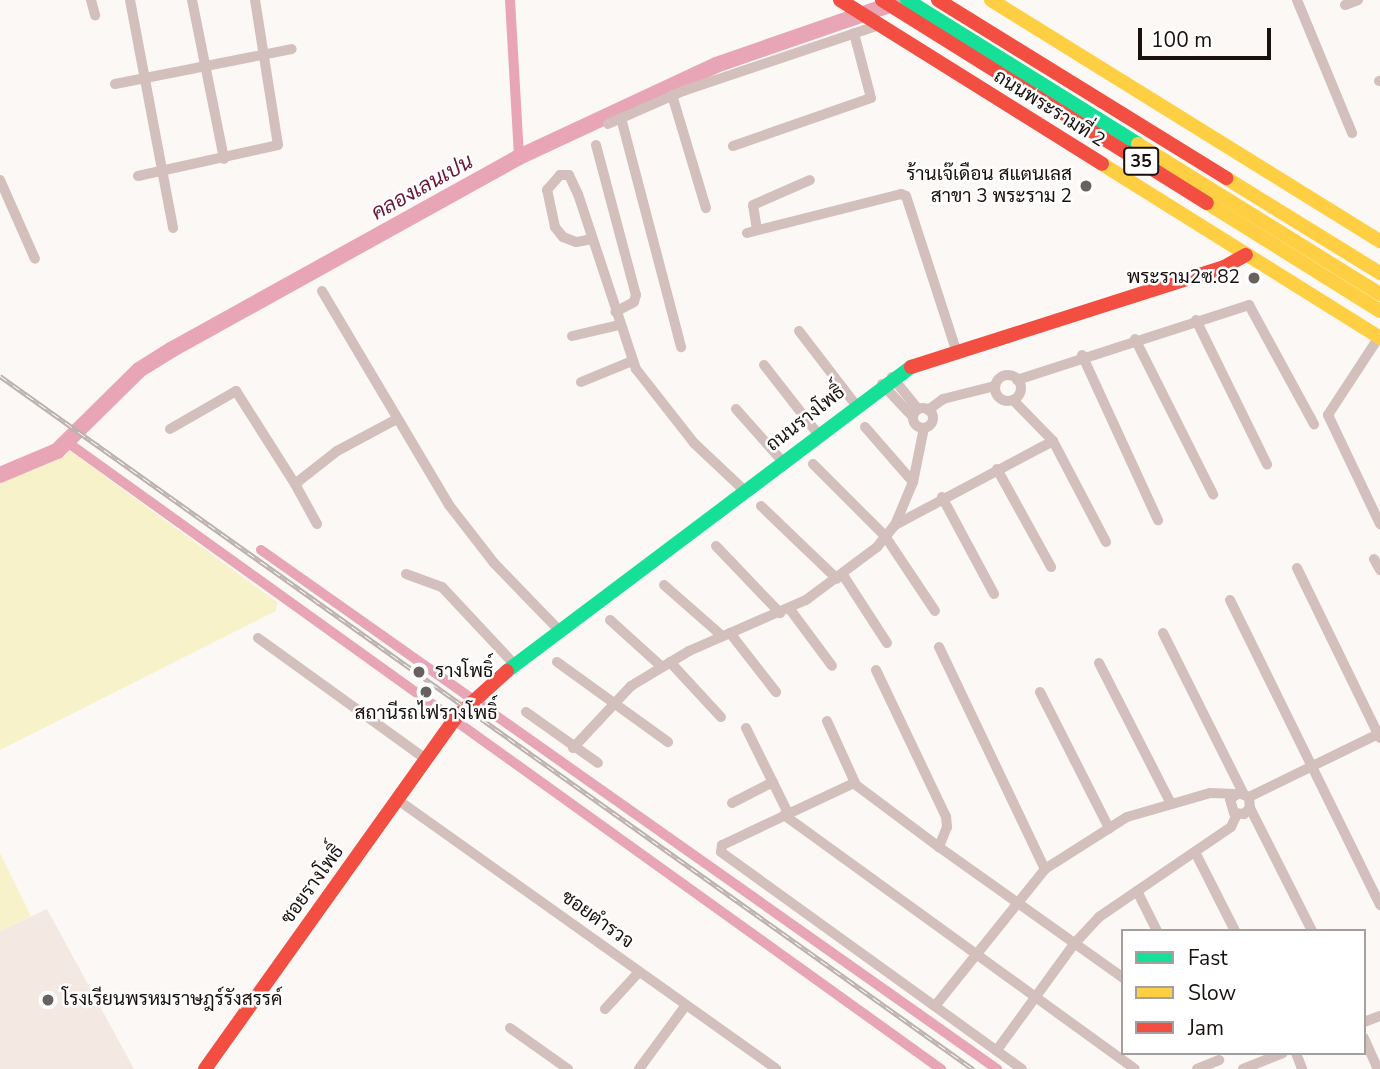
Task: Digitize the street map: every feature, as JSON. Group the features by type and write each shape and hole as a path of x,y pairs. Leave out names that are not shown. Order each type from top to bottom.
{"main road":[{"name":"ถนนพระรามที่ 2","path":"840,0 1379,338"},
{"name":"ถนนพระรามที่ 2","path":"882,0 904,6 1380,311"},
{"path":"938,0 1380,274"},
{"name":"35","path":"955,0 1380,267"},
{"path":"991,0 1380,241"},
{"path":"904,6 1380,294"},
{"name":"ถนนรางโพธิ์","path":"453,721 474,697 887,381 956,350 1224,267 1246,255"},
{"name":"ซอยรางโพธิ์","path":"205,1069 453,721"}],"street":[{"path":"91,0 95,15"},
{"path":"130,0 173,228"},
{"path":"192,0 224,159"},
{"path":"138,176 278,145 255,0"},
{"path":"1297,0 1352,133"},
{"path":"1345,5 1358,0"},
{"path":"608,124 672,96 876,24"},
{"path":"733,146 871,98 854,33"},
{"path":"115,84 205,64 292,49"},
{"path":"672,96 706,208"},
{"path":"621,118 681,347"},
{"path":"596,145 636,295 634,302 615,312"},
{"path":"592,239 576,242 564,237 555,227 547,190 559,175 569,175 578,194 632,360 666,410 745,491"},
{"path":"0,180 35,259"},
{"path":"810,180 752,205 752,231 901,194 906,196 956,350"},
{"path":"0,209 10,204"},
{"path":"322,291 395,420 471,534 560,631"},
{"path":"924,428 915,424 920,412 943,399 995,386 1003,377 1017,380 1082,355 1249,305 1254,308 1314,424"},
{"path":"1196,320 1267,464"},
{"path":"572,336 619,325"},
{"path":"799,331 856,405"},
{"path":"1135,338 1213,494"},
{"path":"1379,338 1328,415 1380,524"},
{"path":"1082,355 1158,520"},
{"path":"581,382 632,360"},
{"path":"764,365 818,434"},
{"path":"1013,400 1021,391 1017,380"},
{"path":"887,381 932,422 924,428 913,482 895,525"},
{"path":"995,386 998,397 1013,400 1053,441 1106,542"},
{"path":"170,429 236,391 317,524"},
{"path":"736,409 783,461"},
{"path":"295,484 337,451 395,420"},
{"path":"865,427 913,482"},
{"path":"573,748 631,686 726,635 785,610 840,577 895,525 942,497 1053,441"},
{"path":"813,464 885,536 935,611"},
{"path":"997,469 1051,567"},
{"path":"942,497 994,594"},
{"path":"761,506 840,577 887,643"},
{"path":"716,545 785,610 832,666"},
{"path":"1374,559 1380,570"},
{"path":"1237,814 1229,807 1379,735 1297,568"},
{"path":"406,574 442,587 515,665"},
{"path":"664,585 726,635 776,692"},
{"path":"1230,600 1380,905"},
{"path":"610,620 666,665 721,717"},
{"path":"1163,633 1311,929"},
{"path":"258,638 426,759"},
{"path":"939,647 1045,869"},
{"path":"556,662 668,742"},
{"path":"1099,663 1171,804"},
{"path":"876,670 946,817 939,847"},
{"path":"1040,692 1109,828"},
{"path":"526,712 573,748 598,763"},
{"path":"827,721 854,783 1121,977"},
{"path":"746,728 786,814 1034,1000 1135,1069"},
{"path":"732,803 773,782"},
{"path":"854,783 722,845 721,852 1022,1069"},
{"path":"935,1006 1016,900 1045,869 1138,812 1210,793 1244,798"},
{"path":"997,1050 1074,944 1099,918 1231,827 1244,798"},
{"name":"ซอยตำรวจ","path":"398,800 776,1069"},
{"path":"1195,852 1234,929"},
{"path":"1137,891 1156,929"},
{"path":"605,1009 639,972"},
{"path":"639,1069 686,1005"},
{"path":"510,1028 568,1069"},
{"path":"1366,1042 1378,1069"},
{"path":"1243,1069 1278,1055"},
{"path":"1198,1069 1220,1061"}],"shaded area":[{"path":"69,450 277,602 276,611 0,750 0,481"},
{"path":"0,853 31,916 0,931"},
{"name":"โรงเรียนพรหมราษฎร์รังสรรค์","path":"47,909 134,1069 0,1069 0,931"}],"waterway":[{"path":"510,0 519,157"},
{"name":"คลองเลนเปน","path":"0,475 57,451 139,370 171,350 519,157 716,65 898,2"},
{"path":"67,442 941,1069"},
{"path":"261,550 997,1069"}],"railway":[{"path":"0,376 973,1069"}],"traffic: fast":[{"path":"907,0 1138,144"},
{"path":"507,671 911,367"}],"traffic: slow":[{"path":"991,0 1380,241"},
{"path":"1138,144 1380,294"},
{"path":"1102,164 1380,338"},
{"path":"1226,178 1380,273"},
{"path":"1207,203 1380,311"}],"traffic: jam":[{"path":"840,0 1102,164"},
{"path":"882,0 1207,203"},
{"path":"938,0 1226,178"},
{"path":"911,367 1224,267 1246,255"},
{"path":"205,1069 455,718 507,671"}],"place":[{"name":"ร้านเจ๊เดือน สแตนเลส สาขา 3 พระราม 2","path":"1086,186"},
{"name":"พระราม2ซ.82","path":"1254,278"},
{"name":"รางโพธิ์","path":"419,672"},
{"name":"สถานีรถไฟรางโพธิ์","path":"426,692"},
{"name":"โรงเรียนพรหมราษฎร์รังสรรค์","path":"48,1000"}]}
